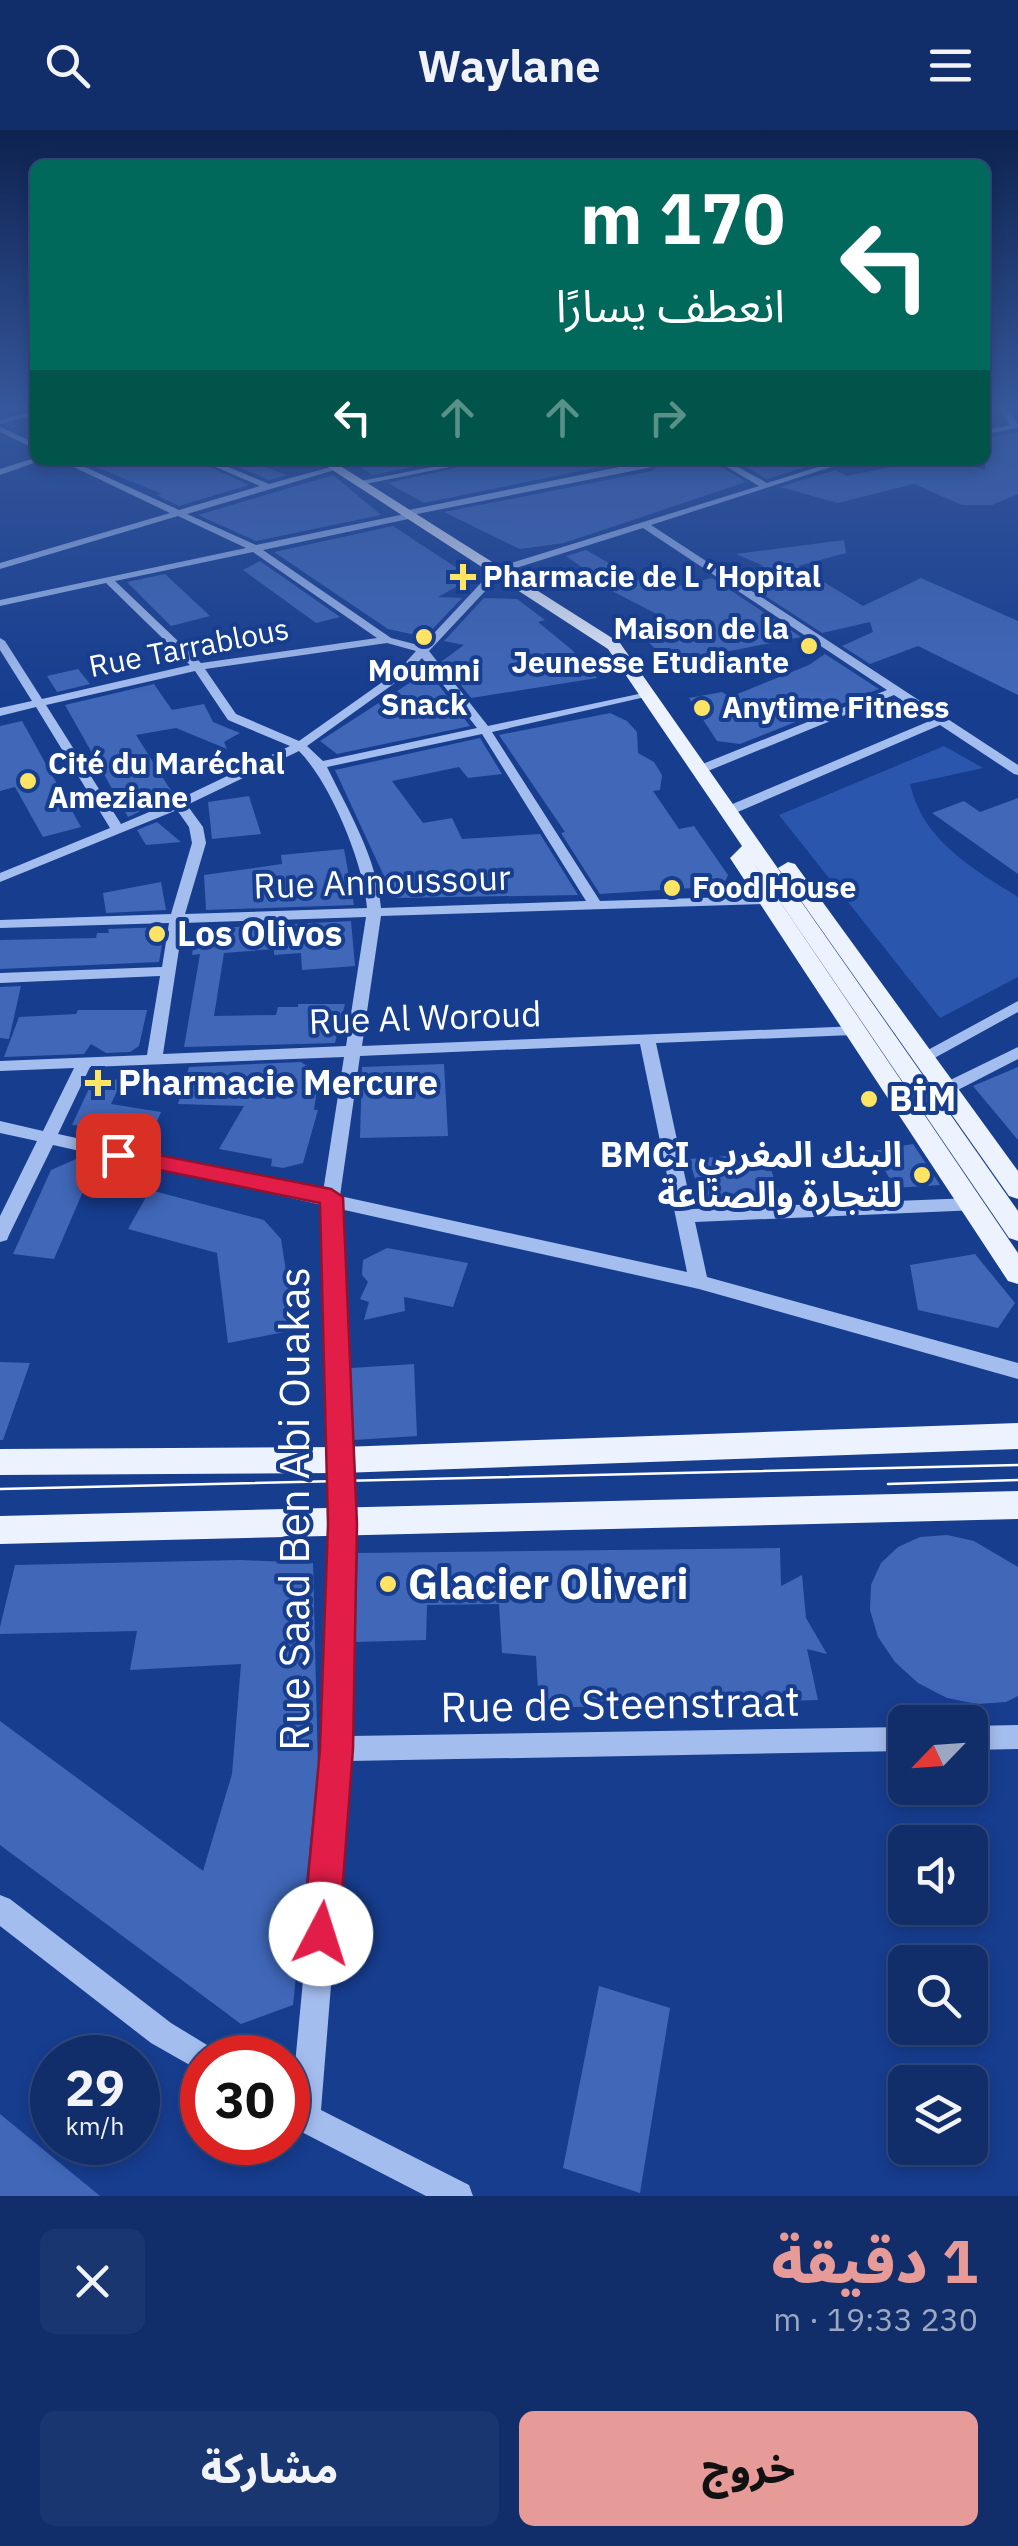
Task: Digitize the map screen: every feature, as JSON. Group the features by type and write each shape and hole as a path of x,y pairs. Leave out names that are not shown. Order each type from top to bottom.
{"main road":[{"path":"394,503 606,638 1018,1231"},
{"path":"752,847 740,858 766,900 1018,1274"},
{"path":"752,847 777,852 1018,1190"},
{"path":"0,1462 341,1460 1018,1436"},
{"path":"0,1530 1018,1505"}],"street":[{"path":"156,503 254,548 388,640 420,649 485,730 595,905"},
{"path":"0,566 213,503"},
{"path":"0,603 462,503"},
{"path":"0,878 180,804 300,746 402,673 420,649 499,570 707,503"},
{"path":"644,524 1018,771"},
{"path":"108,580 198,667 232,717 300,746 320,765 359,848 372,885 374,912"},
{"path":"0,640 118,830"},
{"name":"Rue Tarrablous","path":"0,712 198,667 388,640"},
{"path":"699,770 896,690"},
{"path":"320,765 648,695"},
{"path":"728,811 940,720"},
{"path":"154,1059 176,918 199,844 196,827 180,804"},
{"name":"Rue Annoussour","path":"0,924 766,900"},
{"name":"Rue Saad Ben Abi Ouakas","path":"305,2035 336,1749 342,1524 331,1197 374,912"},
{"path":"0,978 170,971"},
{"path":"923,1057 1018,1006"},
{"name":"Rue Al Woroud","path":"0,1066 853,1030"},
{"path":"646,1038 699,1282"},
{"path":"946,1089 1017,1053"},
{"path":"0,1235 85,1062"},
{"path":"0,1126 48,1140 331,1197 699,1282 1018,1371"},
{"path":"684,1216 972,1205"},
{"path":"988,1738 1018,1737"},
{"name":"Rue de Steenstraat","path":"336,1749 888,1739"},
{"path":"0,1910 180,2045"},
{"path":"310,2122 458,2196"}],"shaded area":[{"path":"944,746 983,768 910,784 916,804 926,822 952,851 1018,897 1018,977 940,1018 779,815"}],"building":[{"path":"237,503 367,503 381,515 256,541 198,515"},
{"path":"488,503 682,503 564,543 520,549 444,512"},
{"path":"393,526 472,578 438,597 462,598 425,637 388,629 274,552"},
{"path":"844,540 846,553 798,566 863,606 921,578 1018,621 1018,695 918,646 870,664 842,646 873,632 870,622 822,633 732,574 764,566 736,554"},
{"path":"586,550 658,591 712,578 801,637 669,663 636,629 670,621 591,580 597,578 566,556"},
{"path":"260,561 340,617 316,623 243,570"},
{"path":"165,574 210,616 171,626 127,582"},
{"path":"484,598 517,599 545,620 538,622 572,650 597,678 471,698 442,661 464,645 444,641"},
{"path":"825,654 879,689 740,744 717,741 689,698 722,692 730,697 809,665"},
{"path":"78,669 90,684 57,692 47,676"},
{"path":"428,671 470,726 337,754 320,741"},
{"path":"154,684 172,710 204,704 213,722 240,733 224,742 227,749 176,728 136,735 175,797 138,806 143,810 128,817 65,705"},
{"path":"610,713 627,721 637,732 638,753 654,762 662,775 660,790 653,791 679,829 694,826 728,875 723,886 600,894 561,833 565,832 499,735"},
{"name":"Cité du Maréchal Ameziane","path":"22,721 81,827 43,837 15,787 0,791 0,726"},
{"path":"480,738 502,774 468,778 459,767 392,781 423,823 452,818 462,839 540,834 578,895 394,898 335,770"},
{"path":"249,796 261,834 212,839 208,802"},
{"path":"1018,798 1018,874 932,813 964,801 980,812"},
{"path":"157,822 181,842 146,845 137,830"},
{"path":"344,849 354,905 206,910 204,875 282,864 281,855"},
{"path":"161,882 166,910 106,913 103,893"},
{"path":"351,921 355,966 302,970 301,953 274,955 274,949 224,953 214,1016 276,1015 278,1007 345,1004 335,1043 184,1047 200,954 192,955 196,929"},
{"path":"165,927 159,962 0,969 0,940 96,938 97,933 109,933 108,929"},
{"path":"21,986 9,1039 0,1038 0,987"},
{"path":"78,1010 147,1010 139,1046 130,1052 106,1053 91,1044 84,1054 4,1057 19,1017 76,1014"},
{"path":"301,1062 319,1074 314,1110 318,1110 303,1163 283,1168 271,1166 272,1159 219,1149 244,1106 178,1104 189,1067"},
{"path":"444,1064 448,1136 360,1138 362,1067"},
{"path":"1018,1067 1018,1140 973,1086"},
{"path":"94,1078 122,1080 111,1104 161,1112 153,1131 72,1125"},
{"path":"913,1144 940,1185 895,1188 874,1151"},
{"path":"765,1153 780,1195 702,1202 689,1159"},
{"path":"83,1156 97,1159 54,1259 13,1254 51,1170"},
{"path":"150,1190 264,1220 281,1239 295,1330 228,1343 217,1253 128,1229"},
{"path":"387,1248 468,1263 453,1307 404,1297 405,1311 364,1320 369,1302 360,1299 368,1282 362,1275 363,1260"},
{"path":"975,1254 1015,1303 998,1328 918,1310 910,1265"},
{"path":"0,1362 30,1363 3,1440 0,1440"},
{"path":"414,1364 417,1436 354,1440 351,1368"},
{"path":"947,1535 974,1541 1018,1567 1018,1696 1006,1702 977,1704 947,1698 918,1683 895,1662 878,1637 870,1610 871,1585 881,1563 898,1547 920,1537"},
{"path":"780,1548 781,1586 802,1575 806,1618 827,1654 807,1649 818,1700 539,1708 536,1656 502,1653 499,1604 427,1605 426,1640 355,1642 358,1553"},
{"path":"240,1560 313,1563 318,1768 293,2005 241,2024 0,1845 0,1721 203,1871 232,1774 241,1664 130,1670 137,1631 0,1634 0,1627 15,1565"},
{"path":"599,1986 670,2008 640,2193 563,2168"},
{"path":"0,2114 30,2139 30,2165 62,2165 100,2196 0,2196"}],"tram line":[{"path":"0,1489 1018,1465"},
{"path":"888,1484 1018,1480"}],"place":[{"name":"Pharmacie de L´Hopital","path":"463,577"},
{"name":"Moumni Snack","path":"424,637"},
{"name":"Maison de la Jeunesse Etudiante","path":"809,646"},
{"name":"Anytime Fitness","path":"702,708"},
{"name":"Cité du Maréchal Ameziane","path":"28,781"},
{"name":"Food House","path":"672,888"},
{"name":"Los Olivos","path":"157,934"},
{"name":"Pharmacie Mercure","path":"98,1083"},
{"name":"BİM","path":"869,1099"},
{"name":"BMCI البنك المغربي للتجارة والصناعة","path":"922,1175"},
{"name":"Glacier Oliveri","path":"388,1584"}],"route":[{"path":"118,1155 331,1197 342,1524 336,1749 321,1934"}]}
